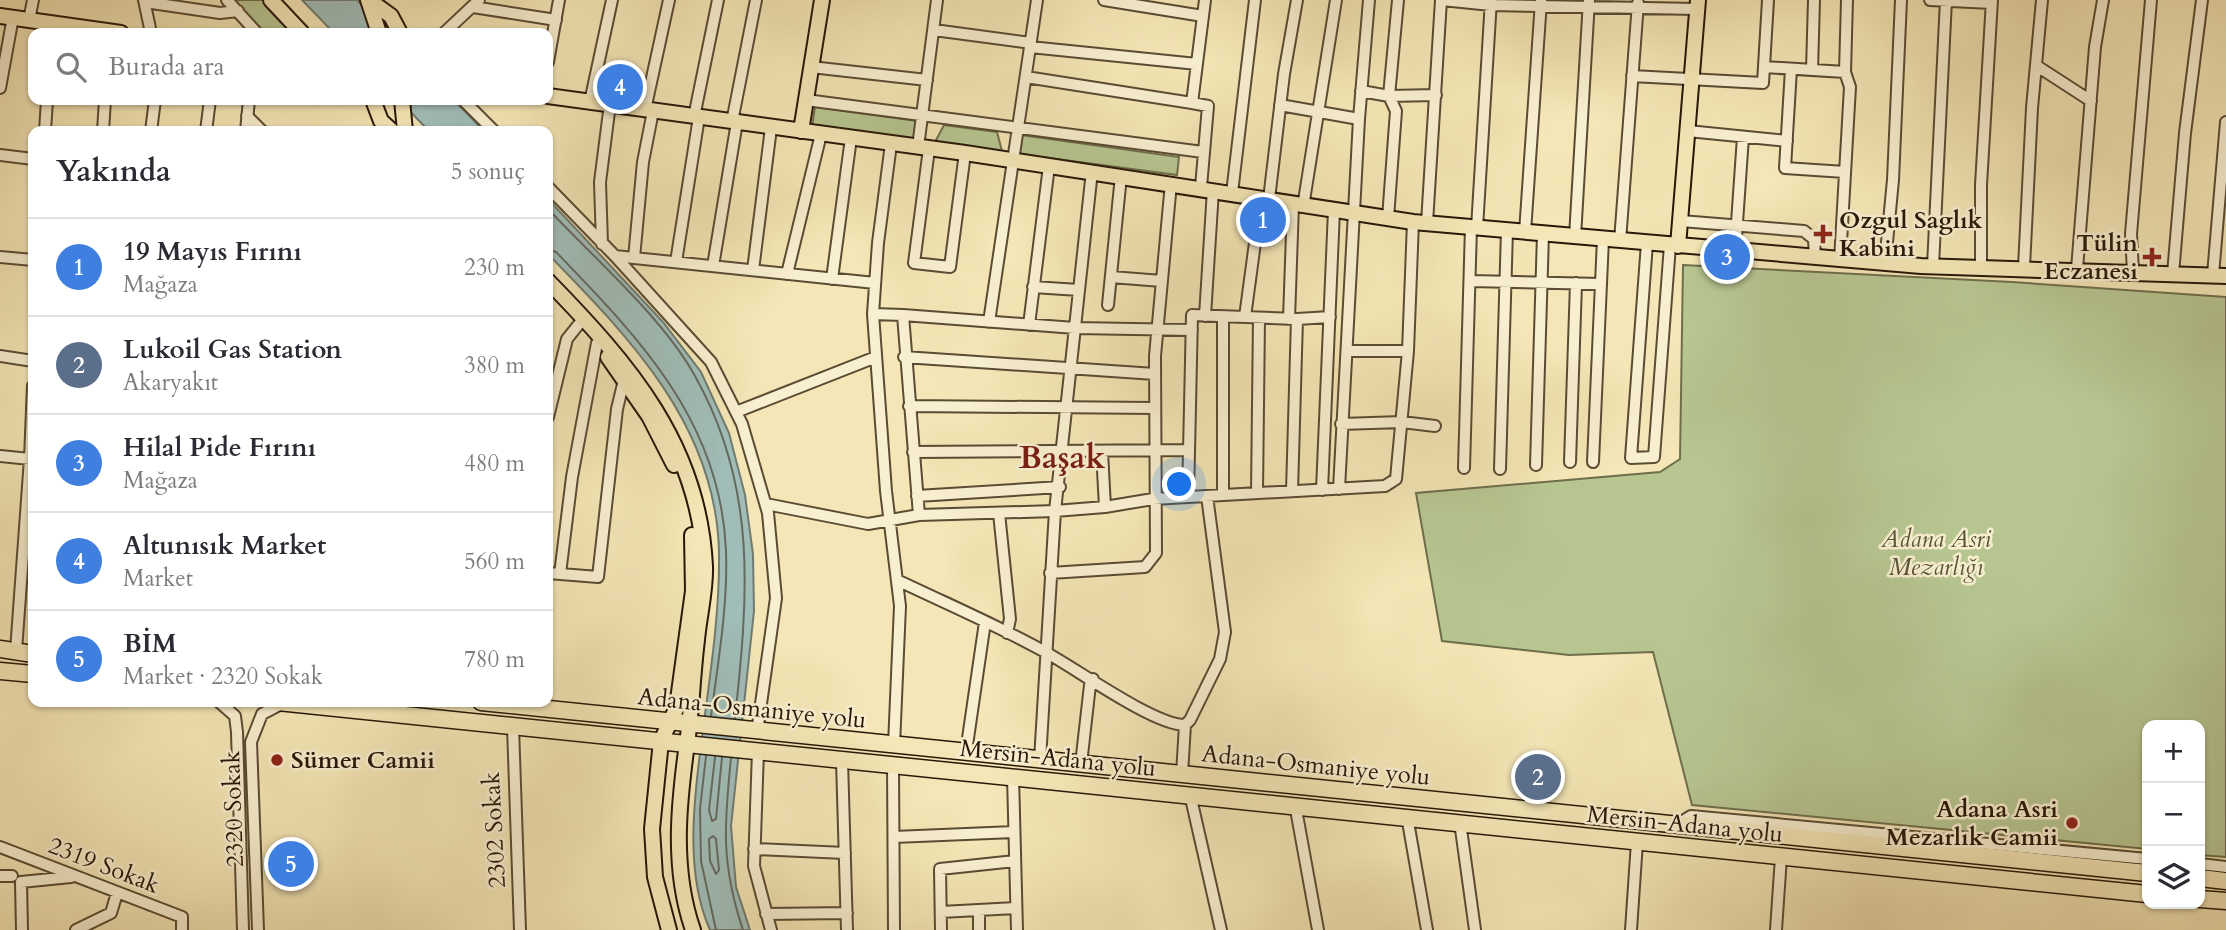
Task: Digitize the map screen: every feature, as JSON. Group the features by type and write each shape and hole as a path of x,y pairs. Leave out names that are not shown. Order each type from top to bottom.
{"highway":[{"path":"8,650 28,653"},
{"path":"0,671 28,674"},
{"name":"Adana-Osmaniye yolu","path":"329,707 758,751"},
{"name":"Adana-Osmaniye yolu","path":"547,707 757,732 2142,872"},
{"name":"Mersin-Adana yolu","path":"758,751 1296,804 2142,893"},
{"path":"2205,876 2225,876"},
{"path":"2205,899 2226,901"}],"main road":[{"path":"271,0 297,28"},
{"path":"369,0 377,28"},
{"path":"369,0 391,16 397,28"},
{"path":"801,131 822,0"},
{"path":"1674,246 1681,221 1697,5"},
{"path":"6,17 29,20 53,28"},
{"path":"553,97 1207,188 1298,206 1420,223 1839,260 2219,276"},
{"path":"375,105 381,121 386,126"},
{"path":"402,105 405,126"},
{"path":"553,287 626,374 670,434 700,519 705,569 678,856 693,930"},
{"path":"553,296 626,374 673,464 691,525 693,590 677,706 661,741 652,829 655,877 668,930"}],"street":[{"path":"29,20 33,0"},
{"path":"227,0 253,28"},
{"path":"553,36 559,0"},
{"path":"590,102 612,0"},
{"path":"634,258 649,110 669,0"},
{"path":"676,262 697,117 718,0"},
{"path":"713,266 734,122 756,0"},
{"path":"937,0 922,116 923,148 914,263 950,267 965,153"},
{"path":"989,322 1037,0"},
{"path":"1104,0 1203,16"},
{"path":"1192,103 1205,0"},
{"path":"1232,193 1255,0"},
{"path":"1245,317 1297,0"},
{"path":"1292,491 1293,319 1298,206 1318,113 1336,0"},
{"path":"1339,489 1341,424 1349,351 1359,119 1369,0"},
{"path":"1388,218 1396,111 1389,96 1398,0"},
{"path":"766,504 854,523 919,515 1105,507 1188,496 1385,486 1398,477 1420,223 1436,95 1441,0 1697,5"},
{"path":"1632,76 1763,83 1768,0"},
{"path":"1812,70 1814,0"},
{"path":"1839,260 1850,88 1845,72 1847,0"},
{"path":"1885,263 1893,180 1901,0"},
{"path":"1930,0 1992,2 1982,185 1981,265"},
{"path":"1933,265 1946,0"},
{"path":"2024,267 2042,0"},
{"path":"2077,270 2091,101 2103,0"},
{"path":"2133,272 2131,234 2151,0"},
{"path":"2173,274 2185,133 2202,0"},
{"path":"150,28 144,1 220,13 238,11"},
{"path":"449,28 476,3 556,20"},
{"path":"1464,468 1474,227 1491,3"},
{"path":"1620,241 1638,3"},
{"path":"1525,232 1541,4"},
{"path":"1575,237 1589,4"},
{"path":"0,88 6,17"},
{"path":"934,30 1031,45 1197,64"},
{"path":"2037,66 2091,101"},
{"path":"811,67 927,80"},
{"path":"1765,67 1845,72"},
{"path":"1791,69 1785,168 1845,172"},
{"path":"1026,77 1208,106 1203,152 1207,188 1205,316"},
{"path":"1361,91 1389,96 1436,95"},
{"path":"806,100 1203,152"},
{"path":"602,244 600,182 610,104"},
{"path":"45,126 47,105"},
{"path":"103,126 105,105"},
{"path":"152,126 154,105"},
{"path":"207,126 209,105"},
{"path":"246,126 248,105"},
{"path":"468,105 489,126"},
{"path":"1280,105 1359,119"},
{"path":"247,116 257,126"},
{"path":"2219,276 2226,122"},
{"path":"753,270 772,128"},
{"path":"1688,131 1787,141"},
{"path":"787,274 821,134"},
{"path":"1735,251 1743,136"},
{"path":"832,279 851,138"},
{"path":"891,144 873,314 900,606 894,745"},
{"path":"0,155 28,158"},
{"path":"1029,325 1049,166"},
{"path":"1041,760 1055,511 1060,487 1091,172"},
{"path":"1108,305 1121,176"},
{"path":"1050,573 1145,567 1156,553 1153,499 1155,374 1171,183"},
{"path":"553,192 711,362 736,412 766,504 776,598 757,732"},
{"path":"1322,490 1334,210"},
{"path":"1681,221 1807,232 1815,243 1815,258"},
{"path":"1500,469 1507,230"},
{"path":"1536,465 1543,233"},
{"path":"1593,462 1603,239"},
{"path":"1647,243 1631,458 1654,457 1674,246"},
{"path":"615,256 875,284"},
{"path":"0,257 28,260"},
{"path":"1111,277 1162,281"},
{"path":"1471,281 1601,284"},
{"path":"1570,463 1576,283"},
{"path":"1033,287 1079,290"},
{"path":"873,314 1074,328 1192,330"},
{"path":"902,315 919,515"},
{"path":"1188,496 1192,315 1293,319 1330,317"},
{"path":"1223,317 1223,494"},
{"path":"1257,492 1259,318"},
{"path":"553,396 567,340 579,324"},
{"path":"560,574 572,477 597,343"},
{"path":"1349,351 1408,351"},
{"path":"0,356 28,360"},
{"path":"736,412 876,357"},
{"path":"904,358 1155,374"},
{"path":"553,573 598,577 617,409 626,374"},
{"path":"909,406 1154,408"},
{"path":"1341,424 1402,422 1435,426"},
{"path":"913,452 1188,450"},
{"path":"1102,452 1105,507"},
{"path":"0,456 28,459"},
{"path":"917,496 1060,487"},
{"path":"897,580 1045,652 1146,711 1175,725 1185,725 1191,720 1220,659 1225,632 1207,496"},
{"path":"8,650 28,507"},
{"path":"999,513 1010,619 1007,633"},
{"path":"966,752 985,622"},
{"path":"1082,764 1090,685 1093,679"},
{"name":"2320 Sokak","path":"225,707 235,716 237,732 243,930"},
{"name":"2320 Sokak","path":"258,930 251,742 262,714 274,707"},
{"path":"1182,774 1185,725"},
{"name":"2302 Sokak","path":"513,727 520,930"},
{"path":"758,751 754,866 771,930"},
{"path":"842,761 847,930"},
{"path":"893,764 894,930"},
{"path":"1013,776 1017,930"},
{"path":"1190,794 1221,930"},
{"path":"1296,804 1318,930"},
{"path":"1407,816 1427,930"},
{"path":"1678,824 1691,816 2142,859"},
{"path":"1460,822 1475,930"},
{"path":"894,837 1014,832"},
{"path":"1631,930 1637,842"},
{"name":"2319 Sokak","path":"0,847 182,917 182,930"},
{"path":"754,849 845,853"},
{"path":"1776,930 1782,857"},
{"path":"941,930 940,869 1015,861"},
{"path":"2205,866 2225,876"},
{"path":"22,930 21,882 74,877"},
{"path":"76,930 111,912 117,893"},
{"path":"941,912 1016,908"},
{"path":"979,910 979,930"},
{"path":"766,914 846,913"}],"green space":[{"path":"232,0 264,0 287,28 260,28"},
{"path":"815,107 918,121 915,141 812,127"},
{"path":"944,125 997,132 1002,151 935,142"},
{"path":"1021,135 1179,157 1177,175 1019,154"},
{"name":"Adana Asri Mezarlığı","path":"1683,265 2012,282 2226,297 2226,857 2205,855 2205,720 2142,720 2142,849 1692,805 1653,652 1569,655 1442,641 1416,493 1660,472 1680,459"}],"water":[{"path":"302,0 357,0 384,28 329,28"},
{"path":"404,105 459,105 479,126 424,126"},
{"path":"553,204 663,322 701,372 729,433 745,495 753,554 754,611 731,826 736,887 750,930 710,930 702,909 694,865 695,797 718,603 719,553 714,507 703,465 686,425 664,388 609,318 553,259"}],"place":[{"name":"Altunısık Market","path":"620,87"},
{"name":"19 Mayıs Fırını","path":"1263,220"},
{"name":"Ozgul Saglık Kabini","path":"1823,234"},
{"name":"Hilal Pide Fırını","path":"1727,257"},
{"name":"Tülin Eczanesi","path":"2152,257"},
{"name":"Sümer Camii","path":"277,760"},
{"name":"Lukoil Gas Station","path":"1538,777"},
{"name":"Adana Asri Mezarlık Camii","path":"2072,823"},
{"name":"BİM","path":"291,864"}],"district":[{"name":"Başak","path":"1062,457"}]}
